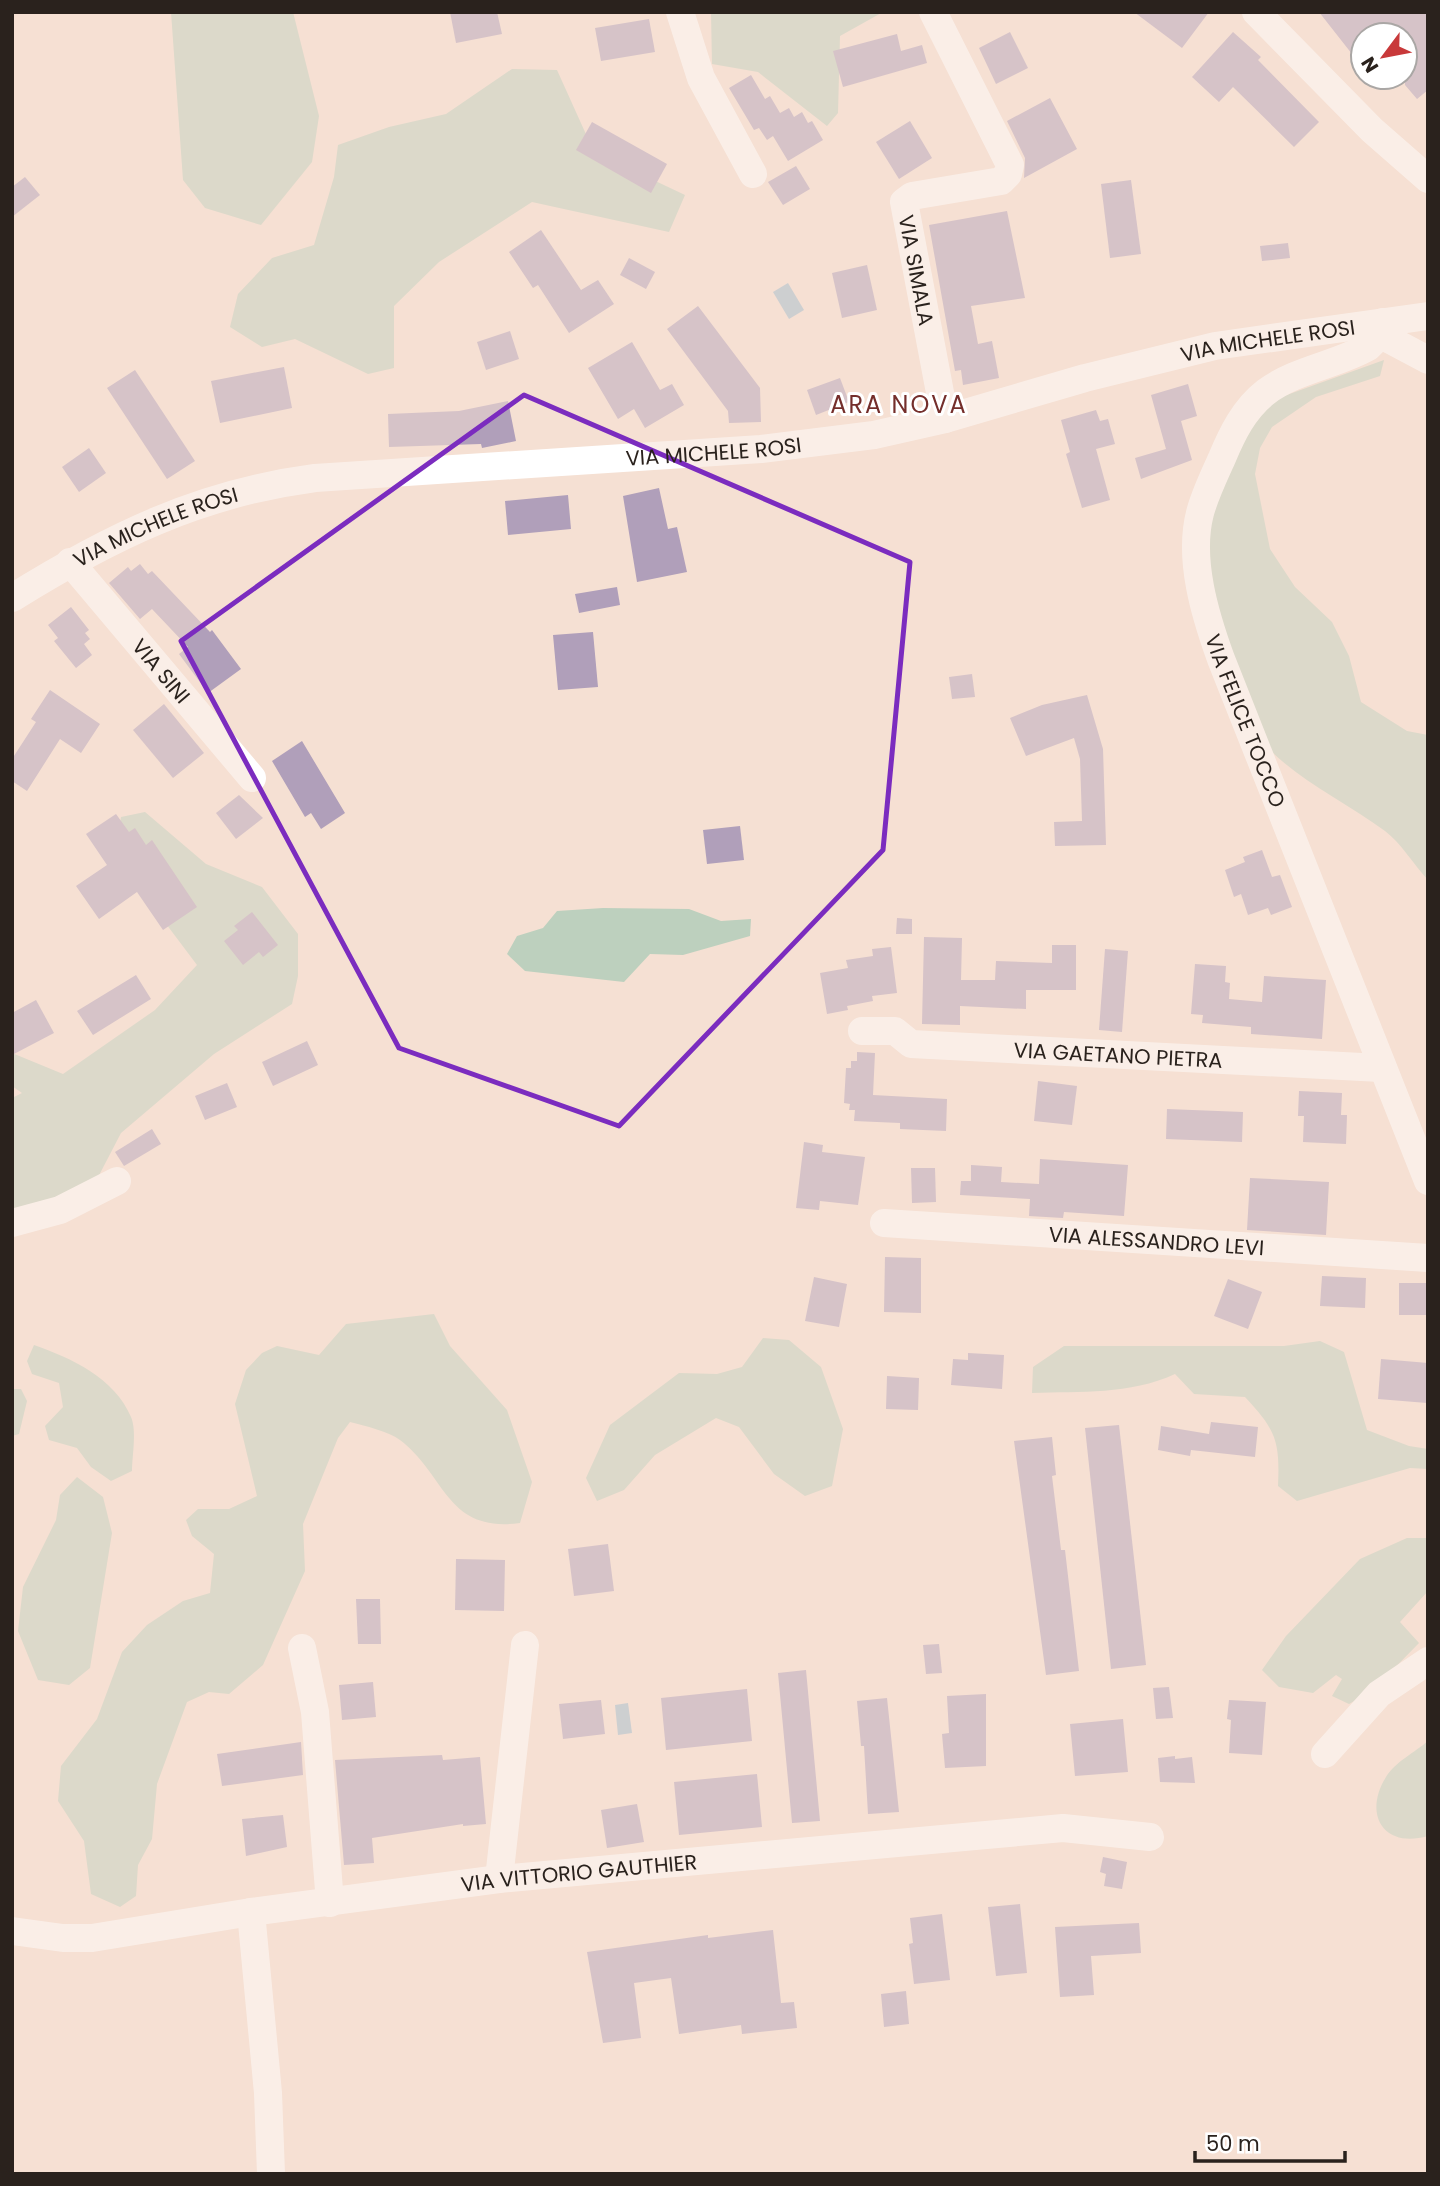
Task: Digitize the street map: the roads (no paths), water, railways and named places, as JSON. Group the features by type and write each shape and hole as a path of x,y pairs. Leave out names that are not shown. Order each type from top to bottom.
{"street":[{"path":"680,12 701,78 753,174"},
{"name":"VIA SIMALA","path":"933,12 1010,166 1008,174 1001,181 912,196 904,202 945,419"},
{"path":"1256,12 1372,130 1428,179"},
{"name":"VIA MICHELE ROSI","path":"12,598 69,562 168,515 238,492 283,482 761,449 874,435 945,419 1084,378 1215,346 1381,328 1428,316"},
{"path":"1381,328 1428,360"},
{"name":"VIA FELICE TOCCO","path":"1381,328 1368,347 1283,382 1253,405 1231,438 1203,502 1196,543 1203,595 1215,643 1381,1068 1428,1181"},
{"name":"VIA SINI","path":"69,562 252,778"},
{"name":"VIA GAETANO PIETRA","path":"862,1031 895,1031 911,1044 1381,1068"},
{"path":"12,1223 48,1215 117,1181"},
{"name":"VIA ALESSANDRO LEVI","path":"884,1223 1428,1258"},
{"path":"499,1878 525,1645"},
{"path":"302,1648 314,1713 330,1903"},
{"path":"1325,1754 1379,1694 1428,1661"},
{"name":"VIA VITTORIO GAUTHIER","path":"12,1931 63,1938 92,1938 251,1912 499,1878 1063,1828 1150,1837"},
{"path":"251,1912 268,2093 271,2174"}],"water":[{"path":"788,283 804,310 789,319 773,292"},
{"path":"628,1703 632,1733 618,1735 615,1705"}],"district":[{"name":"ARA NOVA","path":"899,404"}]}
